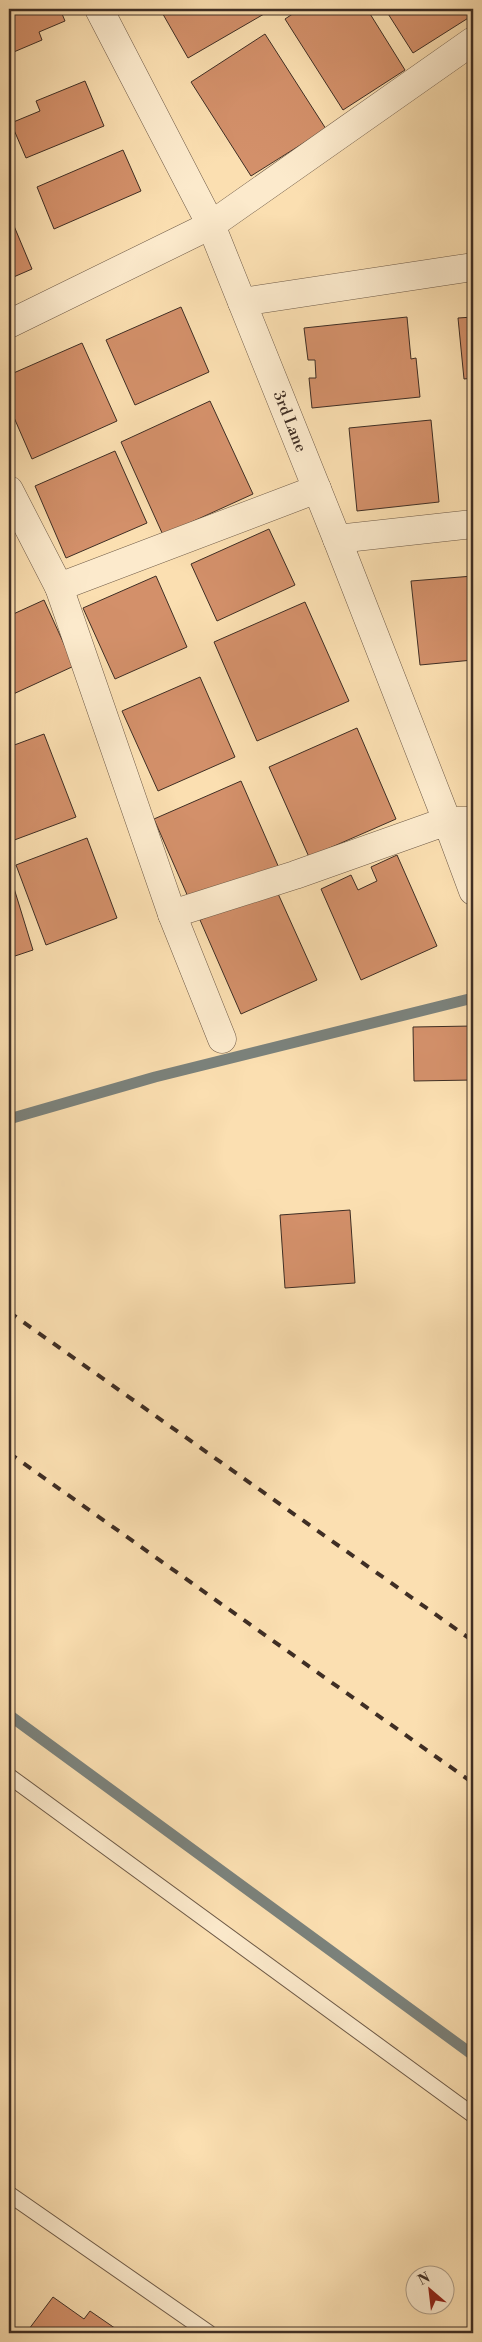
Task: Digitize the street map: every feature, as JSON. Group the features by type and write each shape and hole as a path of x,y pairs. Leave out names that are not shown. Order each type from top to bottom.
{"street":[{"name":"3rd Lane","path":"99,9 211,225 337,538 473,891"},
{"path":"9,324 211,225 473,41"},
{"path":"242,302 473,267"},
{"path":"59,587 316,489"},
{"path":"9,490 59,587 172,914 222,1039"},
{"path":"337,538 473,524"},
{"path":"172,914 295,875 447,821 473,821"}],"lane":[{"path":"9,1776 473,2115"},
{"path":"9,2194 209,2333"}],"building":[{"path":"9,9 60,9 65,21 39,32 42,40 9,54"},
{"path":"160,9 261,9 264,14 188,58"},
{"path":"300,9 367,9 405,70 343,110 285,19"},
{"path":"385,9 473,9 473,15 413,53"},
{"path":"265,34 326,129 251,176 191,82"},
{"path":"85,81 104,126 26,158 11,123 40,111 36,101"},
{"path":"123,150 141,191 54,229 37,187"},
{"path":"9,214 32,269 9,279"},
{"path":"181,307 209,372 135,405 106,340"},
{"path":"407,317 411,359 416,358 420,397 312,408 309,378 316,378 315,360 308,360 304,328"},
{"path":"473,317 473,378 464,379 458,318"},
{"path":"82,343 117,421 32,459 9,406 9,375"},
{"path":"210,401 253,494 163,535 121,442"},
{"path":"431,420 439,502 357,511 349,428"},
{"path":"115,451 147,523 66,558 35,486"},
{"path":"269,529 295,585 217,621 191,564"},
{"path":"156,576 187,647 115,679 83,608"},
{"path":"473,576 473,660 420,665 411,581"},
{"path":"44,600 74,666 9,696 9,616"},
{"path":"305,602 349,701 257,741 214,642"},
{"path":"200,677 235,757 158,791 122,711"},
{"path":"471,698 473,698 473,723"},
{"path":"357,728 396,819 309,857 269,767"},
{"path":"44,734 76,817 9,842 9,747"},
{"path":"241,781 279,868 192,906 154,819"},
{"path":"87,838 117,918 46,945 16,865"},
{"path":"397,855 437,946 361,980 321,889 351,875 358,890 377,881 371,867"},
{"path":"9,872 33,950 9,958"},
{"path":"275,887 317,980 241,1014 200,920"},
{"path":"473,1026 473,1080 414,1081 413,1027"},
{"path":"350,1210 355,1283 285,1288 280,1215"},
{"path":"53,2297 84,2319 90,2311 122,2333 26,2333"}],"waterway":[{"path":"9,1119 155,1077 473,998"},
{"path":"9,1715 473,2055"}],"railway":[{"path":"9,1312 473,1641"},
{"path":"9,1453 473,1783"}]}
